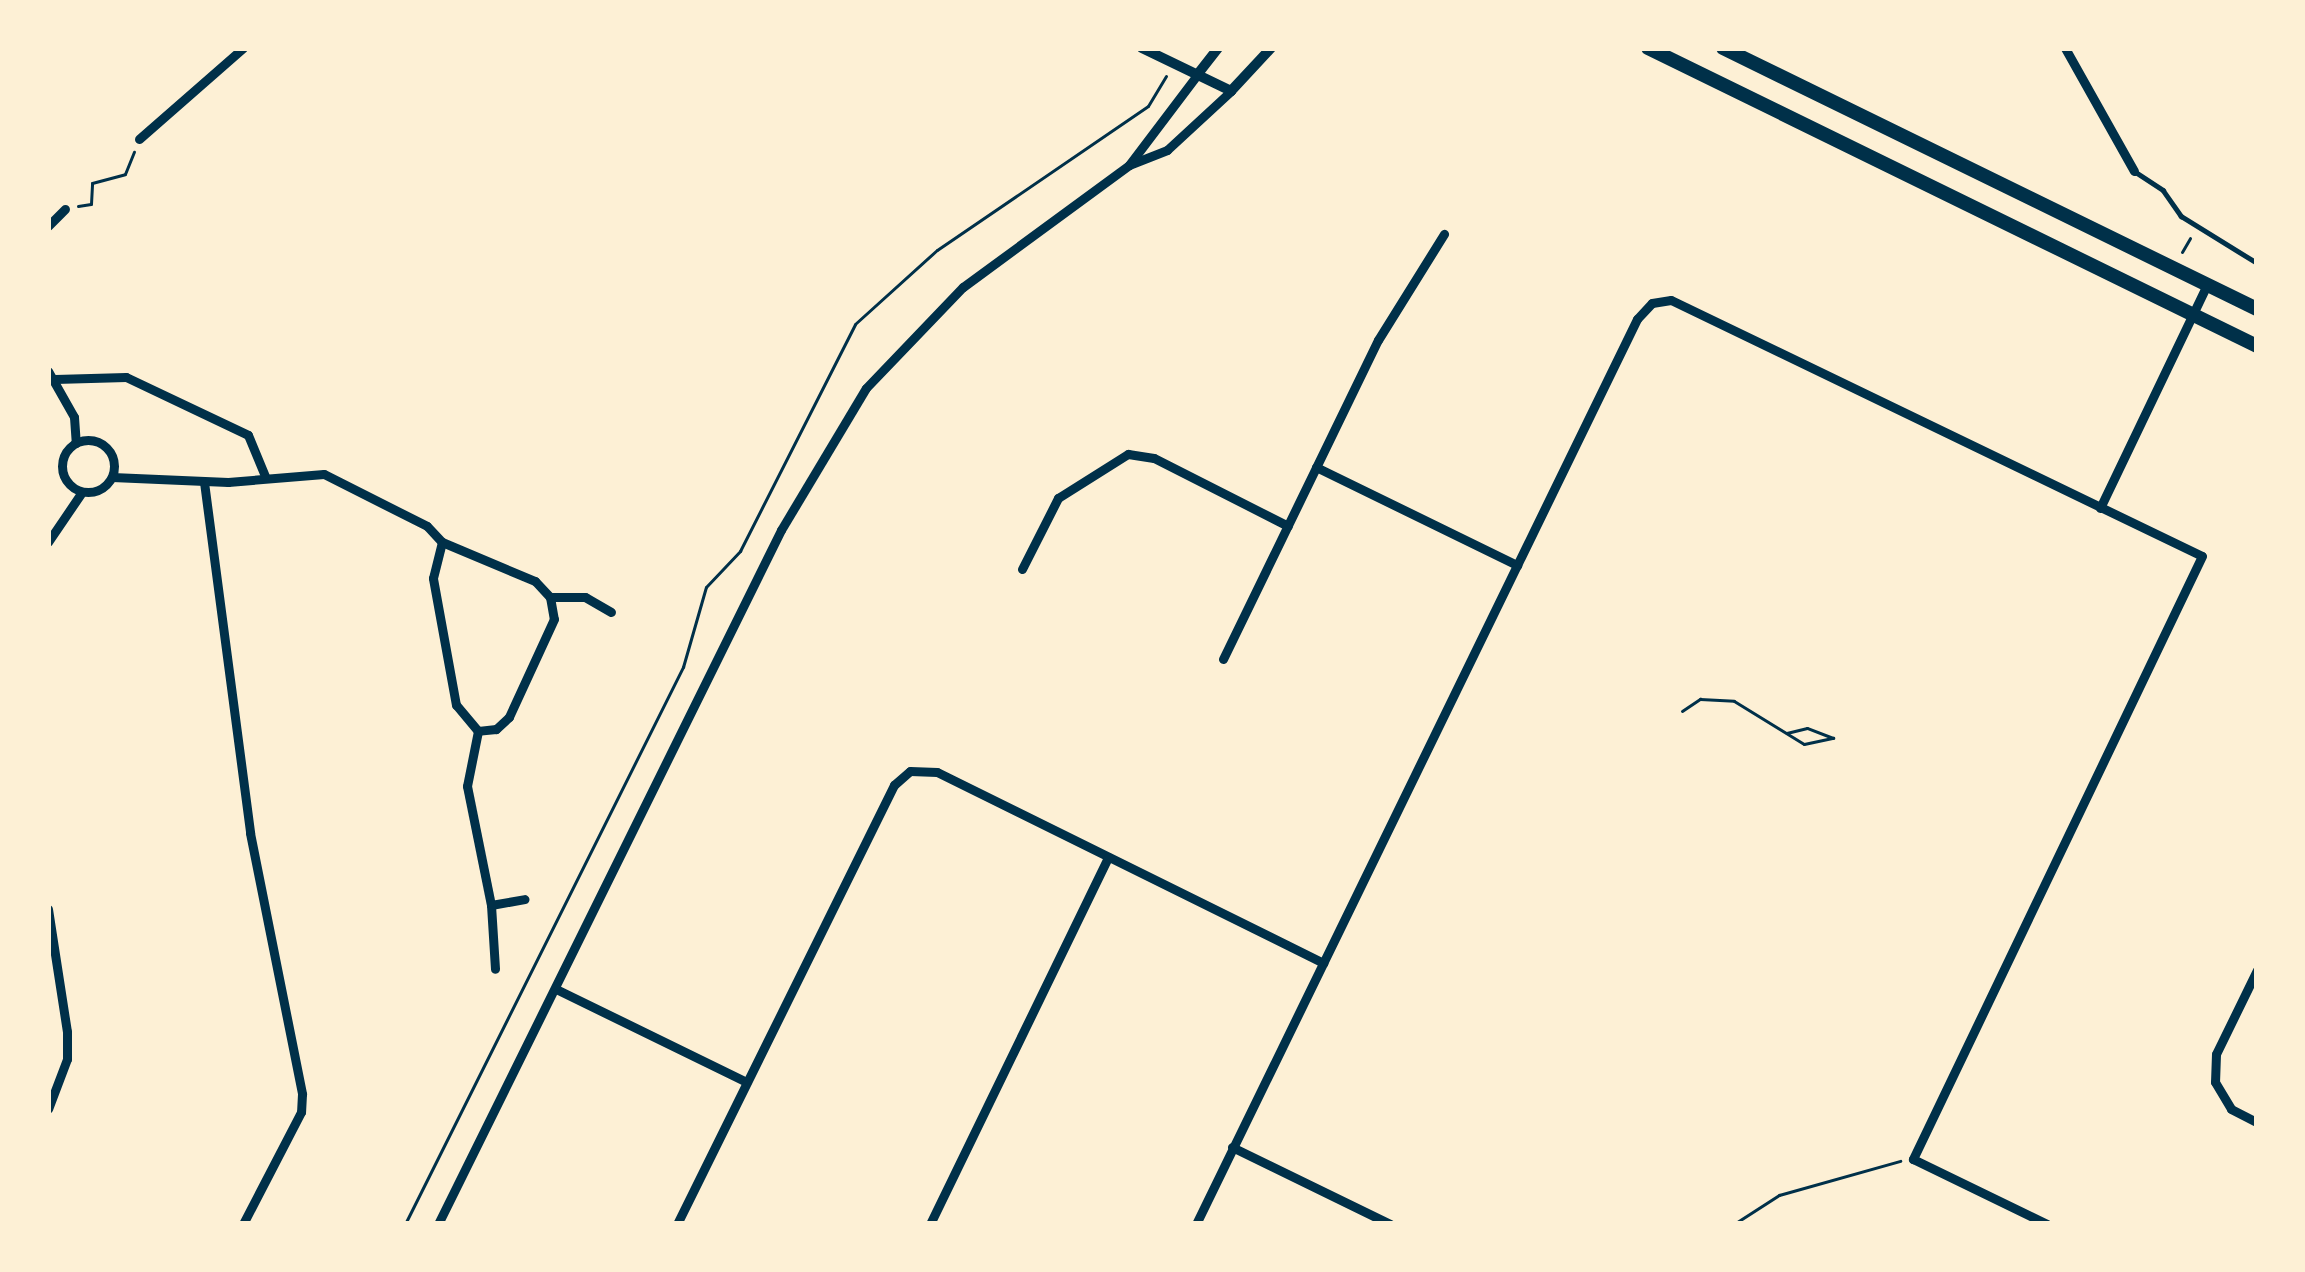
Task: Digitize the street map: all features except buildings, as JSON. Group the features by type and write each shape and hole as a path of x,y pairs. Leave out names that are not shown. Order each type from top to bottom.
{"main road":[{"path":"1648,48 2257,346"},
{"path":"1723,48 2257,309"}],"street":[{"path":"139,139 243,48"},
{"path":"1142,48 1231,92"},
{"path":"1130,165 1218,48"},
{"path":"438,1224 781,530 866,388 963,287 1130,165 1167,150 1271,48"},
{"path":"2065,48 2134,171"},
{"path":"48,226 65,209"},
{"path":"1223,659 1378,340 1444,234"},
{"path":"2101,508 2207,285"},
{"path":"1196,1224 1637,319 1660,301 1682,304 2202,556 1913,1159 2047,1224"},
{"path":"82,492 62,470 76,443 74,417 52,375 126,377 248,435 265,476"},
{"path":"76,443 106,447 112,477"},
{"path":"1022,569 1058,498 1128,454 1154,458 1288,526"},
{"path":"1316,467 1517,565"},
{"path":"112,477 204,482 324,474 427,526 442,542 471,548 550,597 585,597 611,612"},
{"path":"48,542 82,492 100,490 112,477"},
{"path":"204,482 250,833 302,1094 302,1112 243,1224"},
{"path":"442,542 433,578 456,705 478,731"},
{"path":"478,731 509,717 554,619 550,597"},
{"path":"478,731 467,786 491,904 495,969"},
{"path":"677,1224 894,785 910,771 937,772 1323,963"},
{"path":"930,1224 1108,856"},
{"path":"491,904 524,899"},
{"path":"48,909 67,1032 67,1059 48,1109"},
{"path":"2257,970 2215,1068 2231,1109 2257,1122"},
{"path":"556,988 747,1082"},
{"path":"1232,1147 1390,1224"}],"lane":[{"path":"2134,171 2197,225 2257,262"}],"path":[{"path":"65,209 92,204 92,183 125,174 139,139"},
{"path":"2182,252 2197,225"},
{"path":"1682,711 1700,699 1734,701 1804,744 1833,739 1807,728 1787,733"},
{"path":"1734,1224 1779,1195 1913,1159"}]}
